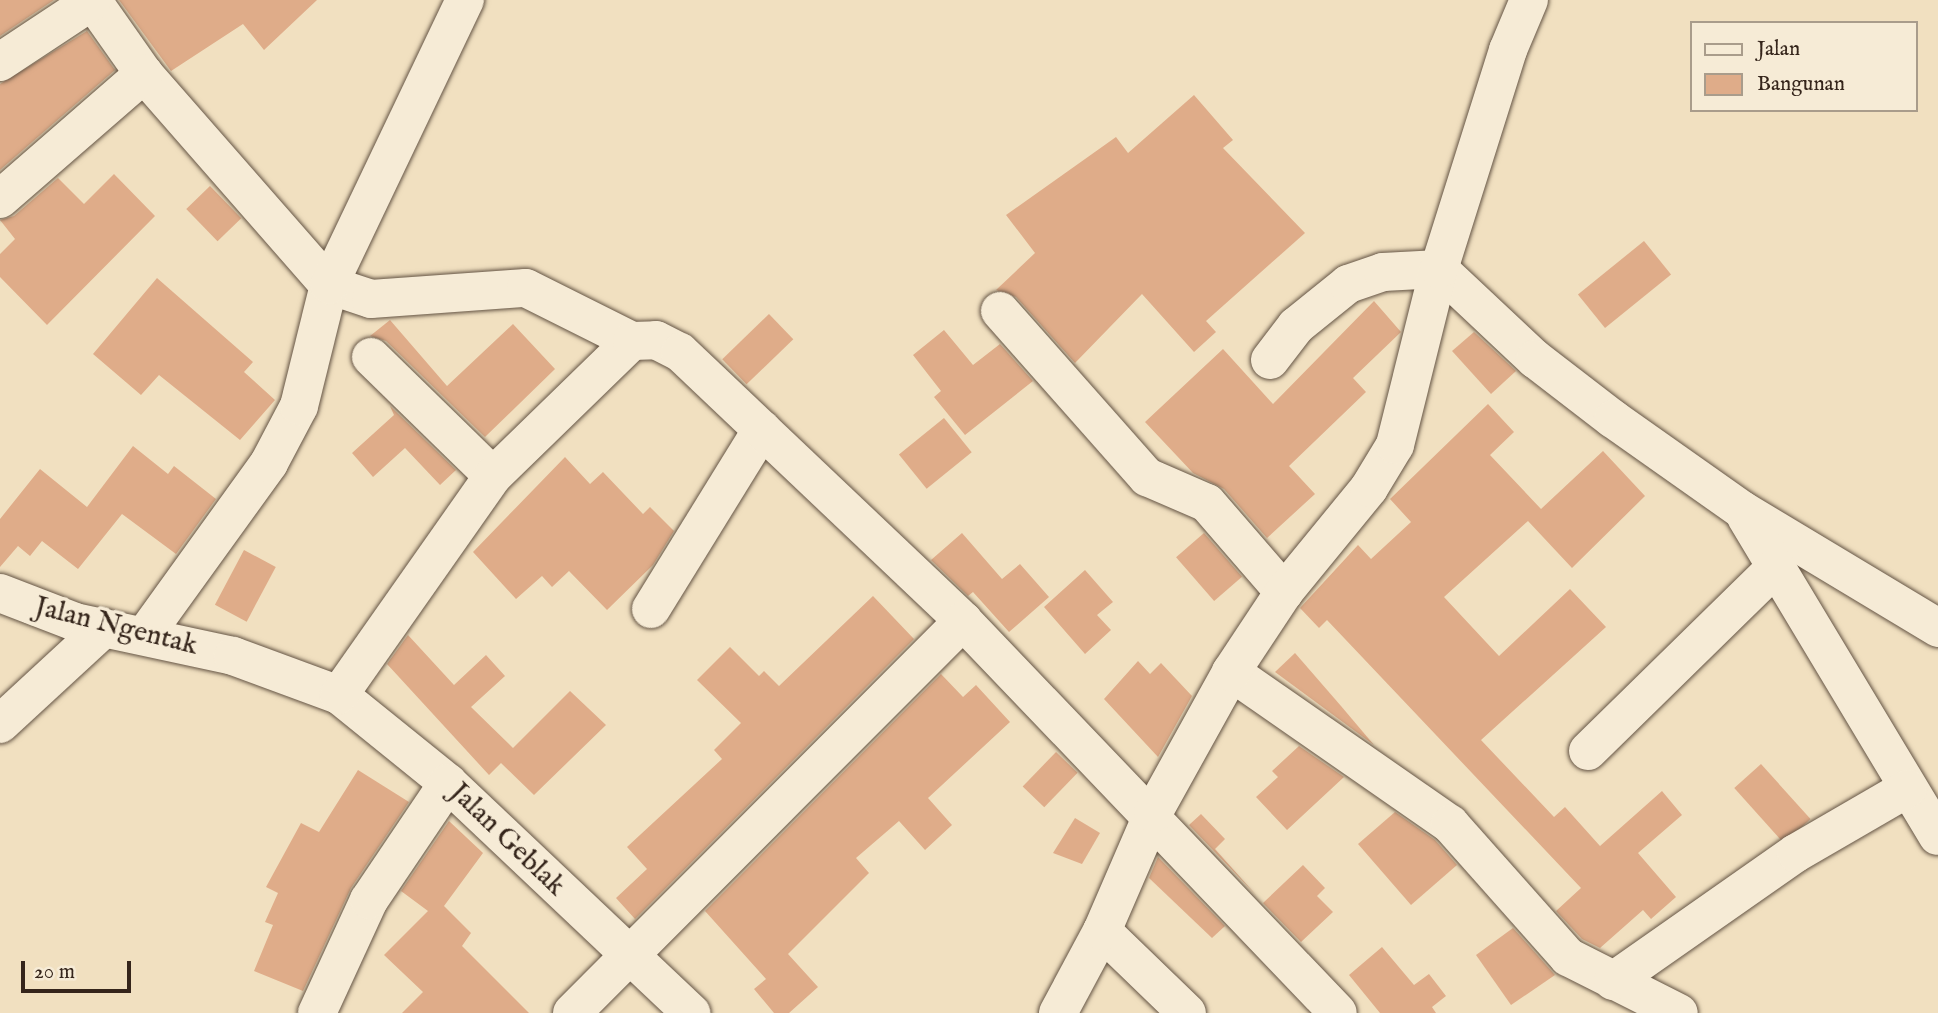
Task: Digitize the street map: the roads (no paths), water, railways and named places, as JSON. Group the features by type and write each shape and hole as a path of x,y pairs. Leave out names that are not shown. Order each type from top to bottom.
{"street":[{"path":"0,62 92,0 144,74 346,291 450,297 526,288 632,341 656,340 681,352 963,621 1153,814 1338,1013"},
{"path":"145,635 269,463 299,406 465,0"},
{"path":"1058,1013 1102,931 1153,814 1231,672 1284,592 1385,466 1402,422 1439,269 1508,50 1529,0"},
{"path":"0,199 144,74"},
{"path":"1270,360 1296,326 1348,284 1383,272 1439,269 1535,359 1742,510 1938,628"},
{"path":"1000,311 1147,477 1207,503 1284,592"},
{"path":"326,688 493,476 632,341"},
{"path":"370,357 493,476"},
{"path":"651,609 762,429"},
{"path":"1742,510 1938,836"},
{"path":"1588,751 1776,567"},
{"name":"Jalan Ngentak","path":"0,593 49,615 233,656 326,688"},
{"path":"572,1013 631,959 963,621"},
{"path":"0,724 104,628"},
{"path":"1231,672 1450,824 1557,947 1585,969 1679,1013"},
{"name":"Jalan Geblak","path":"326,688 449,783 631,959 691,1013"},
{"path":"317,1013 369,900 449,783"},
{"path":"1614,981 1796,853 1908,788"},
{"path":"1102,931 1187,1013"}]}
